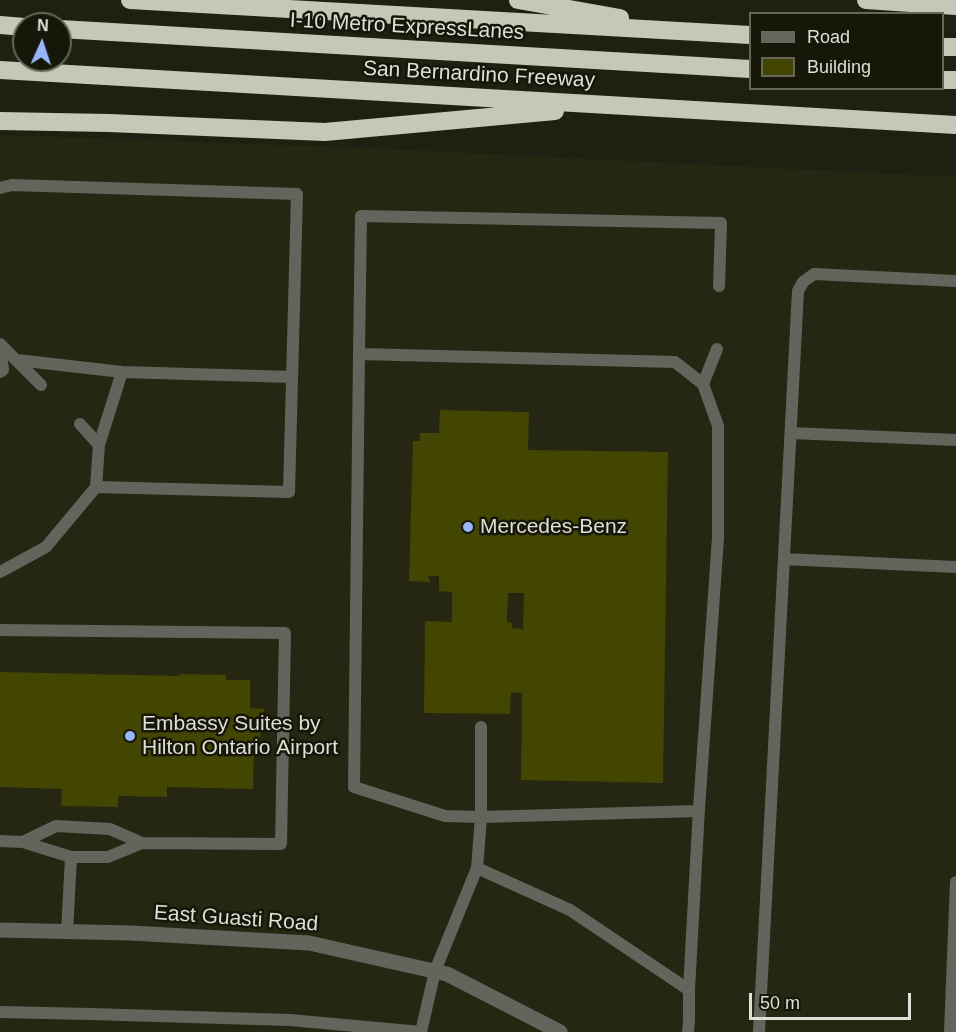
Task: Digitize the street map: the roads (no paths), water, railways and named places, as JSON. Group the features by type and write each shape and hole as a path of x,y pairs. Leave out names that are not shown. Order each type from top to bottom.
{"highway":[{"name":"I-10 Metro ExpressLanes","path":"130,0 749,35"},
{"path":"518,0 705,32"},
{"path":"866,0 956,6"},
{"name":"I-10 Metro ExpressLanes","path":"72,30 749,69"},
{"name":"San Bernardino Freeway","path":"0,70 956,126"},
{"path":"0,121 325,132 616,105"}],"street":[{"name":"East Guasti Road","path":"0,930 131,933 309,943 447,974 560,1032"}],"lane":[{"path":"0,189 12,185 297,194 289,492 96,487"},
{"path":"699,811 445,816 354,787 361,216 720,223 719,286"},
{"path":"759,1032 798,291 803,282 814,274 956,281"},
{"path":"703,384 717,349"},
{"path":"2,350 17,360 41,385"},
{"path":"0,372 3,370 2,350"},
{"path":"359,354 675,362 703,384 718,426 718,538 699,811 688,1032"},
{"path":"17,360 122,372 292,377"},
{"path":"0,572 46,547 96,487 99,445 122,372"},
{"path":"80,424 99,445"},
{"path":"791,433 956,440"},
{"path":"784,559 956,567"},
{"path":"0,630 285,633 281,844 142,843 108,857 71,857 23,842 0,841"},
{"path":"0,1012 290,1020 421,1032 435,971 477,868 481,817 481,728"},
{"path":"23,842 56,826 110,829 142,843"},
{"path":"67,932 71,857"},
{"path":"477,868 570,910 689,990"},
{"path":"950,1032 956,882"}],"place":[{"name":"Mercedes-Benz","path":"468,527"},
{"name":"Embassy Suites by Hilton Ontario Airport","path":"130,736"}]}
